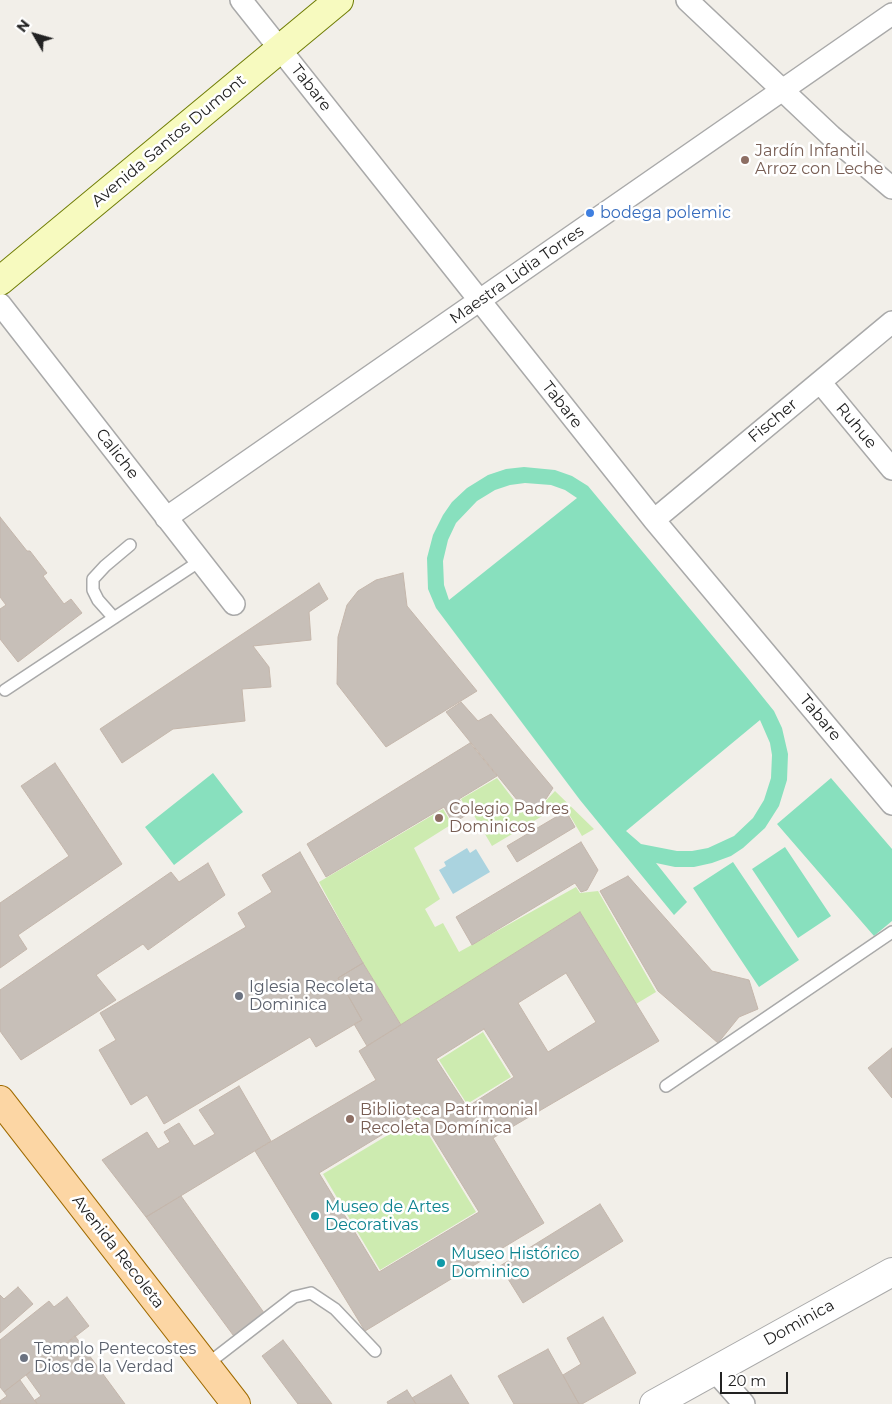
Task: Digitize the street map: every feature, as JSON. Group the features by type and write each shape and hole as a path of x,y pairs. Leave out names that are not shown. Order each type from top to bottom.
{"main road":[{"name":"Avenida Santos Dumont","path":"0,281 339,0"},
{"name":"Avenida Recoleta","path":"0,1100 236,1404"}],"street":[{"name":"Tabare","path":"241,0 654,520 892,804"},
{"path":"687,0 837,142 892,188"},
{"name":"Maestra Lidia Torres","path":"166,518 892,14"},
{"name":"Caliche","path":"0,304 234,604"},
{"name":"Fischer","path":"654,520 892,322"},
{"name":"Ruhue","path":"820,382 892,470"},
{"name":"Dominica","path":"654,1404 892,1272"},
{"path":"714,1370 744,1404"}],"lane":[{"path":"114,618 98,600 93,590 93,579 105,566 130,546"},
{"path":"5,690 200,560"},
{"path":"666,1086 892,932"},
{"path":"206,1366 294,1297 311,1293 335,1309 375,1351"}],"green space":[{"path":"524,467 555,470 572,476 588,486 774,711 782,728 788,754 787,780 779,806 765,828 731,856 712,863 694,867 675,867 656,863 687,902 674,915 580,800 436,608 428,589 427,558 433,535 443,515 452,502 467,488 488,475 506,469","holes":["525,483 551,485 565,490 577,498 449,600 444,585 443,561 448,540 456,523 477,501 495,490","760,720 770,743 772,755 771,778 764,800 753,818 734,836 708,848 677,851 641,844 626,831"]},
{"path":"213,773 243,812 174,865 145,827"},
{"path":"497,778 520,808 539,808 555,791 594,829 582,836 566,809 559,806 492,846 472,812 469,813 461,799"},
{"path":"831,778 892,849 892,921 874,936 777,824"},
{"path":"443,809 452,824 414,848 440,899 425,909 435,927 443,923 459,952 576,887 580,893 598,891 656,992 636,1004 580,912 401,1025 363,963 319,882"},
{"path":"785,847 831,916 798,938 752,869"},
{"path":"733,862 799,960 759,987 693,888"},
{"path":"483,1032 511,1077 467,1104 439,1060"},
{"path":"418,1117 476,1212 380,1270 323,1174"}],"water":[{"path":"467,848 470,853 476,849 490,872 453,894 439,870 446,866 444,862"}],"building":[{"path":"0,517 47,573 43,576 64,604 71,599 82,613 18,662 0,639 0,609 6,605 0,597"},
{"path":"403,573 407,606 477,691 386,747 337,684 338,637 347,605 358,591 376,580"},
{"path":"319,583 328,599 309,612 311,640 253,646 269,667 271,687 242,689 245,721 173,729 122,763 100,729"},
{"path":"461,702 478,721 491,714 553,788 546,799 538,806 522,806 446,712"},
{"path":"470,743 497,776 459,799 468,814 453,823 444,807 326,877 307,844"},
{"path":"55,763 122,864 18,935 27,949 0,968 0,903 69,856 21,786"},
{"path":"566,811 575,827 517,862 507,846"},
{"path":"581,842 598,870 587,890 581,892 575,883 472,945 456,917"},
{"name":"Iglesia Recoleta Dominica","path":"300,852 363,963 338,978 362,1020 316,1047 310,1037 164,1124 147,1095 131,1105 99,1050 116,1040 100,1013 246,927 238,913 272,892 262,875"},
{"path":"208,863 225,895 148,950 143,944 96,975 116,1000 21,1060 0,1031 0,990 171,872 179,882"},
{"path":"628,876 712,971 749,980 758,1009 739,1017 718,1043 658,991 600,891"},
{"path":"580,912 659,1041 493,1138 544,1223 365,1331 255,1151 376,1080 359,1051","holes":["566,973 596,1022 548,1052 518,1003","484,1029 514,1077 467,1107 436,1059","418,1113 479,1212 379,1272 319,1173"]},
{"path":"363,963 401,1025 367,1046 354,1024 362,1020 338,978"},
{"path":"892,1048 892,1098 868,1068"},
{"path":"239,1086 271,1141 146,1217 102,1160 147,1132 158,1149 170,1142 164,1132 179,1123 194,1146 215,1134 199,1110"},
{"path":"181,1196 267,1317 236,1339 146,1217"},
{"path":"600,1204 623,1241 523,1303 500,1266"},
{"path":"18,1287 33,1304 0,1333 0,1295 4,1299"},
{"name":"Templo Pentecostes Dios de la Verdad","path":"67,1297 89,1326 4,1392 0,1387 0,1340 49,1301 54,1307"},
{"path":"603,1317 636,1373 579,1404 563,1375 581,1364 567,1338"},
{"path":"75,1336 125,1404 37,1404 35,1400 41,1396 26,1375"},
{"path":"283,1340 332,1404 298,1404 262,1356"},
{"path":"548,1349 579,1404 514,1404 498,1376"},
{"path":"451,1375 469,1404 416,1404 412,1398"},
{"path":"20,1380 37,1404 0,1404 0,1401 7,1396 4,1392"},
{"path":"407,1390 416,1404 388,1404 387,1402"}],"place":[{"name":"Jardín Infantil Arroz con Leche","path":"745,160"},
{"name":"bodega polemic","path":"590,213"},
{"name":"Colegio Padres Dominicos","path":"439,818"},
{"name":"Iglesia Recoleta Dominica","path":"239,996"},
{"name":"Biblioteca Patrimonial Recoleta Domínica","path":"350,1119"},
{"name":"Museo de Artes Decorativas","path":"315,1216"},
{"name":"Museo Histórico Dominico","path":"441,1263"},
{"name":"Templo Pentecostes Dios de la Verdad","path":"24,1358"}]}
